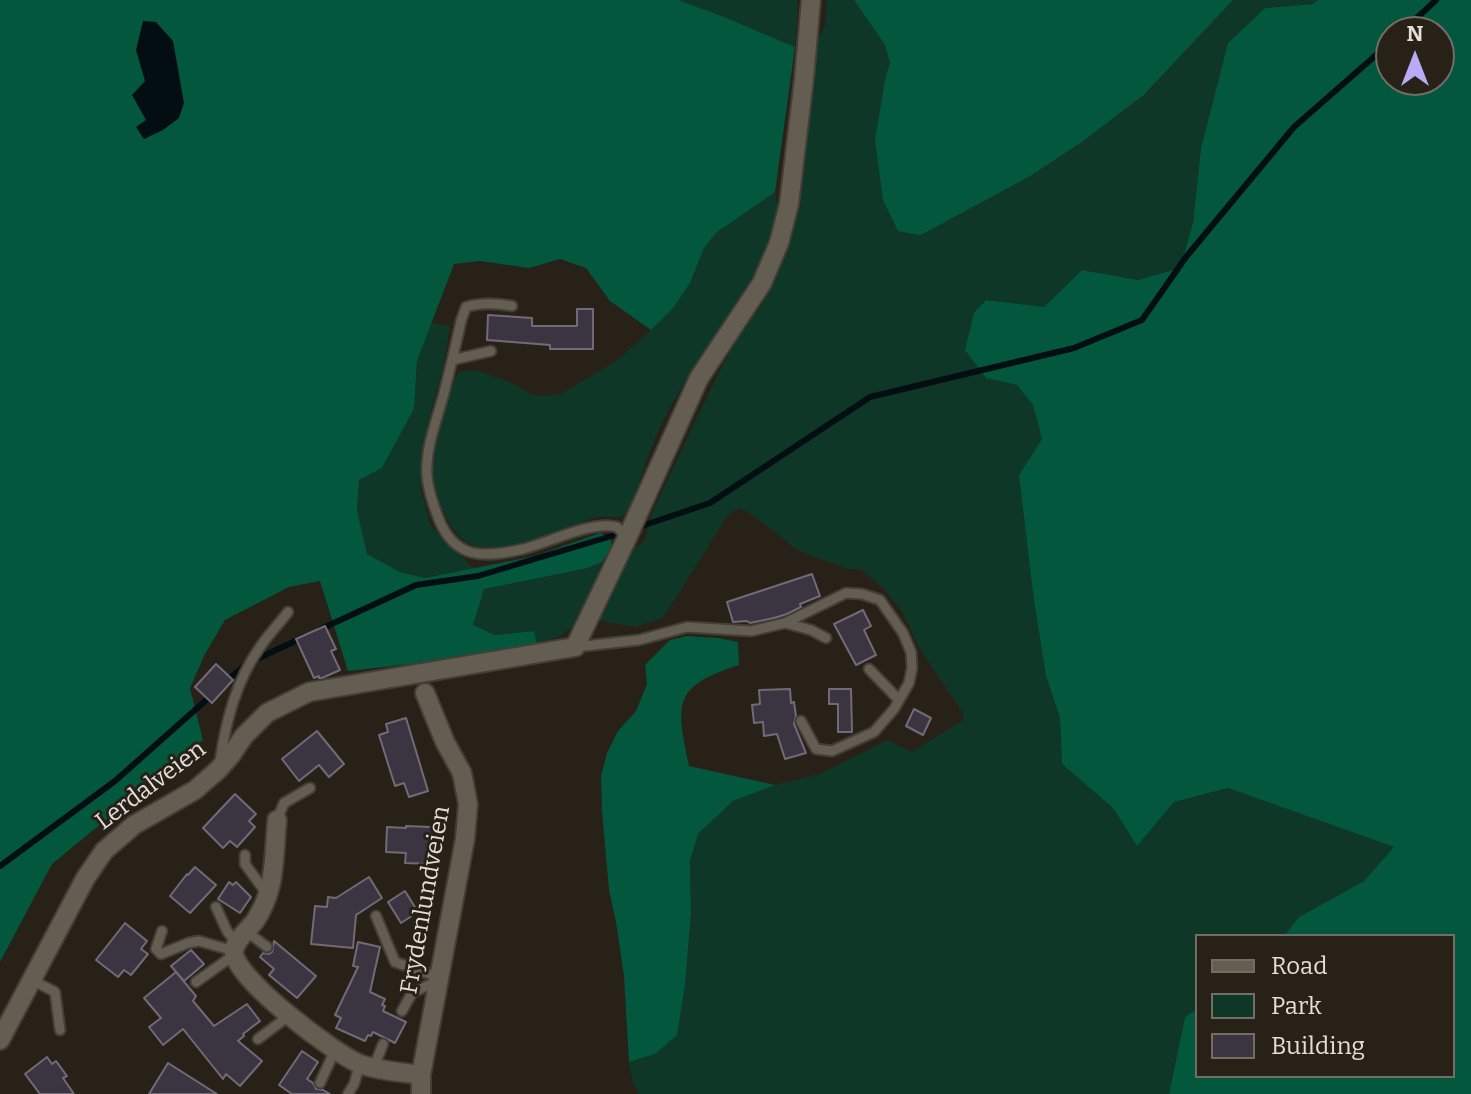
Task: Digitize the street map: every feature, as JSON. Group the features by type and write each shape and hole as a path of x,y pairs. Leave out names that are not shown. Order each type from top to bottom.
{"street":[{"path":"575,647 699,378 762,283 779,243 789,204 811,0"},
{"name":"Lerdalveien","path":"0,1040 85,879 104,851 134,825 195,790 219,769 244,736 267,713 309,692 575,647"},
{"name":"Frydenlundveien","path":"238,945 235,960 251,981 335,1050 367,1066 421,1085 465,839 468,804 462,773 445,742 425,693"},
{"path":"238,945 257,918 270,888 277,820"}],"lane":[{"path":"512,306 498,303 466,307 429,450 427,474 429,491 447,537 462,550 478,555 518,550 595,526 617,527 627,538"},
{"path":"452,360 491,351"},
{"path":"575,647 639,640 687,627 751,631 785,623 846,593 880,600 903,633 911,652 909,683 894,709 874,732 832,751 816,749 801,721"},
{"path":"219,769 224,730 241,679 260,647 288,612"},
{"path":"785,623 826,638"},
{"path":"869,669 899,700"},
{"path":"277,820 284,803 310,788"},
{"path":"245,855 245,864 267,894"},
{"path":"216,907 227,931 238,945"},
{"path":"376,916 395,962 438,979"},
{"path":"162,931 156,949 161,954 199,941 267,947"},
{"path":"196,982 238,945"},
{"path":"402,1011 412,993 438,979"},
{"path":"32,980 55,992 60,1030"},
{"path":"258,1039 290,1015"},
{"path":"348,1094 383,1044"},
{"path":"320,1083 335,1050"}],"green space":[{"path":"0,0 678,0 795,47 775,192 716,233 704,248 690,283 674,307 651,330 610,301 586,268 560,259 529,268 480,261 454,264 417,361 414,409 382,468 359,480 357,510 367,554 400,572 425,578 535,556 600,533 610,537 612,547 602,562 588,568 484,589 473,625 495,635 534,631 537,644 445,660 348,671 320,581 289,587 225,620 190,688 203,740 52,864 0,962"},
{"path":"678,0 798,0 795,47 722,16"},
{"path":"827,0 854,0 885,45 891,62 885,80 920,235 1032,175 1144,96 1233,0 1317,0 1313,4 1265,8 1228,43 1201,148 1193,223 1180,268 1138,280 1082,270 1044,307 986,300 986,378 1017,385 1033,405 1042,439 1034,601 1046,676 1060,718 1062,764 1113,808 1137,846 1174,802 1228,788 1394,847 1364,881 1299,917 1286,934 1195,934 1195,1010 1185,1017 1169,1094 639,1094 633,1083 629,1062 655,1054 685,985 691,913 690,861 698,834 733,801 775,785 820,774 887,740 912,752 963,720 963,713 919,648 903,613 882,587 860,569 848,569 799,551 740,508 728,515 663,618 635,627 597,620 630,552 645,540 652,512 694,424 723,364 767,290 792,235 817,40 825,26"},
{"path":"854,0 1233,0 1144,95 1082,142 1032,175 920,235 898,231 883,200 875,140 890,62 885,45"},
{"path":"1318,0 1471,0 1471,1094 1169,1094 1185,1017 1195,1010 1195,1078 1455,1078 1455,934 1286,934 1299,917 1364,881 1394,847 1228,788 1174,802 1137,846 1113,808 1062,764 1060,718 1046,676 1019,475 1042,439 1033,405 1017,385 986,378 965,350 974,313 986,300 1044,307 1082,270 1138,280 1180,268 1193,223 1201,148 1228,43 1265,8 1313,4"},
{"path":"775,192 778,222 769,247 752,281 667,414 628,513 593,518 539,538 499,547 475,546 457,534 439,500 433,465 442,417 459,372 476,370 510,382 529,393 543,396 561,394 616,361 651,330 674,307 690,283 704,248 716,233"},
{"path":"431,323 450,326 444,364 428,423 421,489 431,526 474,569 425,578 400,572 367,554 357,510 359,480 382,468 414,409 417,361"},
{"path":"602,562 581,616 556,638 537,644 534,631 495,635 473,625 484,588 588,568"},
{"path":"687,636 738,642 739,665 701,681 684,700 682,726 689,766 775,785 733,801 698,834 690,861 691,913 677,1035 655,1054 629,1062 624,976 609,890 601,776 607,753 618,731 636,711 647,684 645,665 670,640"}],"shaded area":[{"path":"143,21 156,22 173,41 184,103 179,118 144,139 136,127 146,120 132,95 145,81 136,50"}],"building":[{"path":"577,309 593,309 593,349 550,349 550,345 487,340 488,315 532,318 532,326 577,326"},
{"path":"812,574 820,596 774,618 750,623 733,622 727,602"},
{"path":"863,610 871,626 864,630 876,655 856,665 834,624"},
{"path":"325,626 336,649 331,651 340,670 314,678 296,639"},
{"path":"216,664 233,680 212,703 195,687"},
{"path":"790,689 796,716 794,724 806,753 785,759 777,734 764,736 763,722 754,723 752,705 760,704 759,690"},
{"path":"829,689 851,689 852,732 838,732 838,704 829,704"},
{"path":"914,709 931,718 923,735 906,726"},
{"path":"406,718 428,791 409,797 404,783 395,786 379,735 388,732 386,724"},
{"path":"317,731 344,764 329,777 319,765 299,781 282,759"},
{"path":"235,794 256,814 249,821 255,827 237,847 230,841 223,848 203,828"},
{"path":"387,827 436,829 435,854 430,854 430,864 405,863 406,853 386,852"},
{"path":"195,867 216,885 190,913 170,896"},
{"path":"369,877 382,898 356,915 353,948 311,944 315,906 327,907 328,897 336,898"},
{"path":"229,882 233,885 236,882 251,897 240,913 218,899"},
{"path":"405,891 418,912 401,923 388,902"},
{"path":"125,923 147,941 141,949 148,954 131,975 124,970 118,977 96,960"},
{"path":"274,941 316,976 297,998 269,975 274,969 260,957 263,953 272,952"},
{"path":"358,942 380,947 370,992 385,999 383,1011 406,1022 395,1043 373,1032 365,1041 336,1028 341,1018 335,1015 358,967 353,966"},
{"path":"191,950 204,964 184,981 171,966"},
{"path":"176,972 196,996 193,1001 214,1026 247,1004 260,1021 238,1041 262,1061 240,1086 226,1074 223,1079 183,1029 163,1045 149,1027 161,1018 144,998"},
{"path":"302,1051 318,1062 307,1079 316,1089 330,1094 292,1094 279,1085"},
{"path":"47,1057 52,1064 56,1061 67,1076 63,1078 74,1094 40,1094 25,1074"},
{"path":"168,1063 217,1094 149,1094"}],"waterway":[{"path":"1419,16 1436,0"},
{"path":"636,528 710,503 870,397 1074,348 1142,320 1186,257 1294,127 1375,56"},
{"path":"321,629 416,585 478,576 625,532"},
{"path":"224,683 248,663 304,637"},
{"path":"0,866 115,781 213,694"}]}
